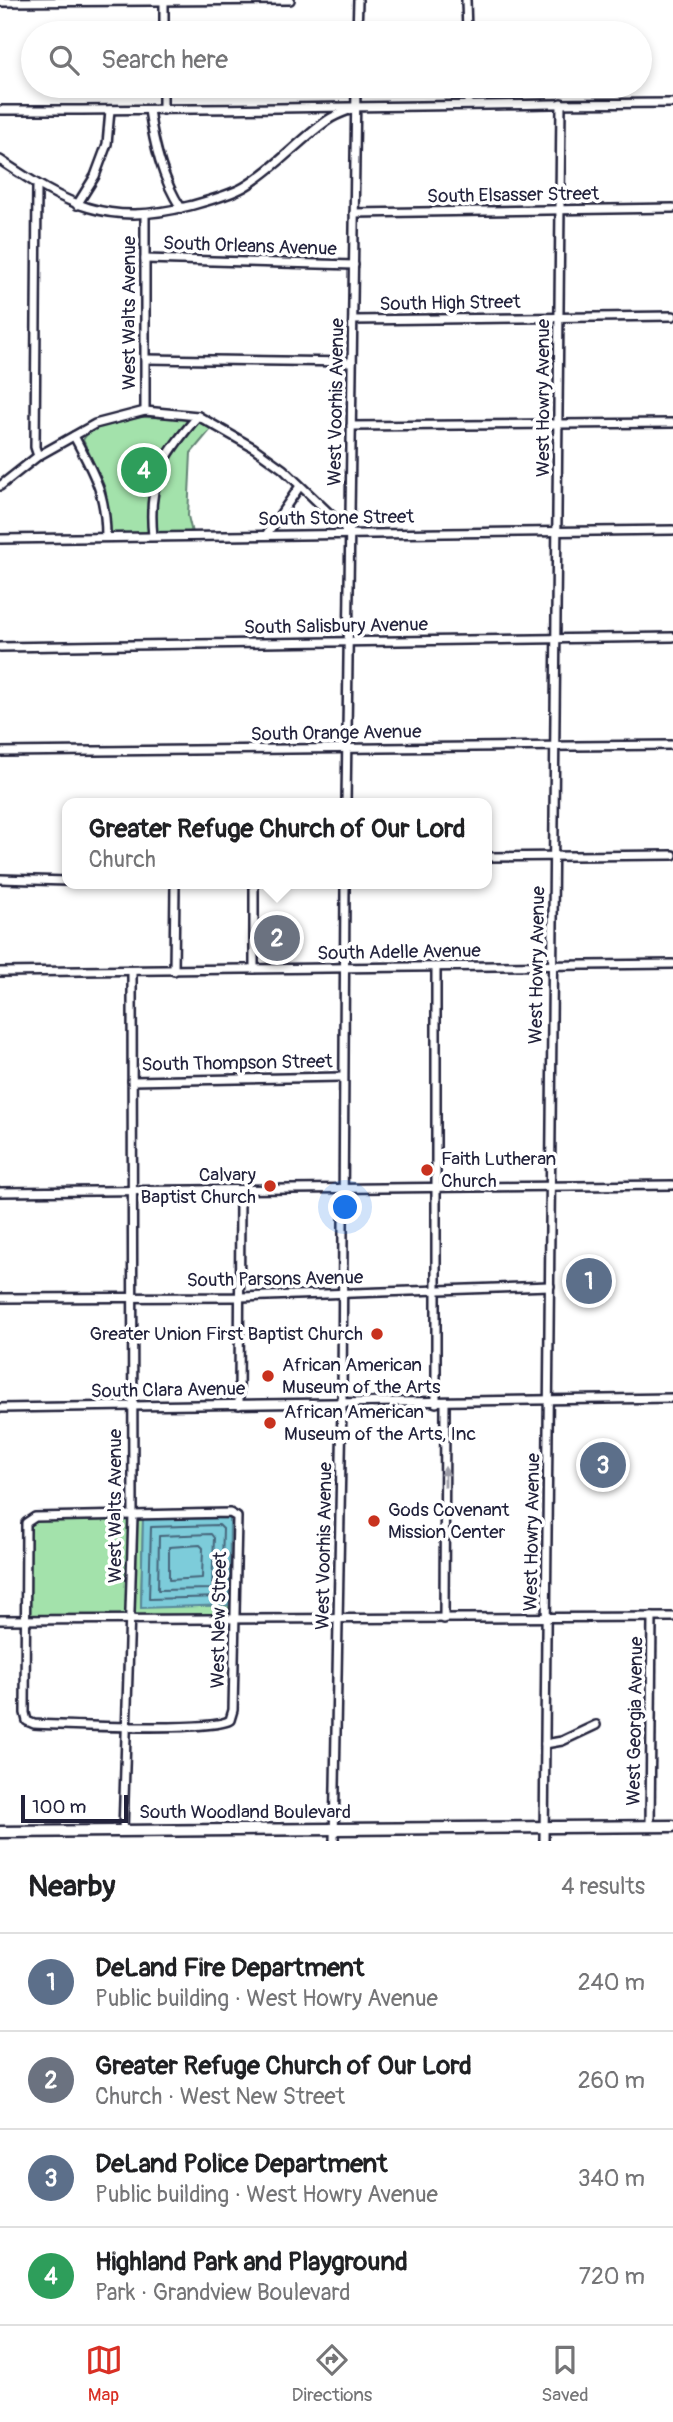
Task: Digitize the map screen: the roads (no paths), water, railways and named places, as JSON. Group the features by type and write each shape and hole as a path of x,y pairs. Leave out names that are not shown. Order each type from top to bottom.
{"main road":[{"path":"544,1827 673,1826"},
{"name":"South Woodland Boulevard","path":"0,1832 123,1830 334,1835 544,1827"}],"street":[{"path":"0,2 290,0"},
{"path":"357,21 358,0"},
{"path":"467,0 467,21"},
{"path":"163,21 164,1"},
{"path":"163,98 163,110"},
{"name":"West Voorhis Avenue","path":"346,798 356,98"},
{"path":"468,98 468,104"},
{"name":"West Howry Avenue","path":"544,1841 561,103"},
{"path":"0,110 673,103"},
{"path":"0,160 37,186 77,205 145,215 181,208 244,187 329,118 356,107"},
{"path":"77,205 95,176 107,144 110,110"},
{"path":"149,110 160,163 172,194 181,208"},
{"path":"37,186 38,456"},
{"name":"South Elsasser Street","path":"354,213 673,208"},
{"name":"West Walts Avenue","path":"145,215 145,411"},
{"name":"South Orleans Avenue","path":"145,259 354,265"},
{"name":"South High Street","path":"353,320 673,316"},
{"path":"145,359 352,362"},
{"path":"0,486 38,456 95,425 145,411 198,416 254,448 283,469 350,533"},
{"path":"153,536 150,511 155,482 172,445 198,416"},
{"path":"351,426 673,423"},
{"path":"74,436 102,490 106,537"},
{"path":"266,535 300,486"},
{"name":"South Stone Street","path":"0,539 673,530"},
{"name":"South Salisbury Avenue","path":"0,647 673,637"},
{"name":"South Orange Avenue","path":"0,752 673,746"},
{"path":"492,857 673,855"},
{"path":"0,879 62,881"},
{"path":"174,971 175,889"},
{"path":"254,889 254,970"},
{"name":"West Voorhis Avenue","path":"334,1835 342,1404 345,889"},
{"name":"South Adelle Avenue","path":"0,972 673,964"},
{"path":"436,968 436,1403"},
{"name":"West Walts Avenue","path":"123,1830 133,1516 132,972"},
{"name":"South Thompson Street","path":"132,1081 344,1077"},
{"path":"0,1192 673,1185"},
{"path":"239,1405 240,1190"},
{"name":"South Parsons Avenue","path":"0,1298 240,1297 550,1286"},
{"name":"South Clara Avenue","path":"0,1408 673,1398"},
{"path":"444,1619 445,1402"},
{"name":"West New Street","path":"126,1726 219,1726 227,1723 233,1710 237,1517 230,1513 133,1516"},
{"path":"126,1726 34,1724 27,1721 24,1713 26,1523 35,1517 133,1516"},
{"path":"0,1619 673,1616"},
{"name":"West Georgia Avenue","path":"650,1826 652,1617"},
{"path":"545,1744 562,1741 596,1725"}],"water":[{"path":"230,1518 229,1605 141,1608 143,1519"}],"place":[{"name":"Highland Park and Playground","path":"144,470"},
{"name":"Greater Refuge Church of Our Lord","path":"277,938"},
{"name":"Faith Lutheran Church","path":"427,1170"},
{"name":"Calvary Baptist Church","path":"270,1186"},
{"name":"DeLand Fire Department","path":"589,1281"},
{"name":"Greater Union First Baptist Church","path":"377,1334"},
{"name":"African American Museum of the Arts","path":"268,1376"},
{"name":"African American Museum of the Arts, Inc","path":"270,1423"},
{"name":"DeLand Police Department","path":"603,1465"},
{"name":"Gods Covenant Mission Center","path":"374,1521"}]}
